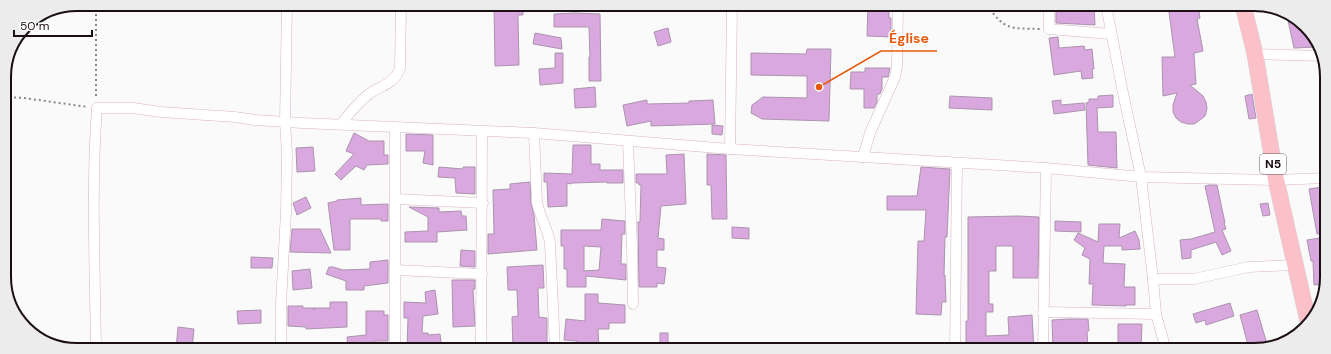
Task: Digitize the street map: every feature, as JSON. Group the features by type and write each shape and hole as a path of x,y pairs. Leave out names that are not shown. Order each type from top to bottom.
{"highway":[{"name":"N5","path":"1244,11 1255,54 1276,180 1307,316"}],"street":[{"path":"281,343 281,303 287,168 285,122 287,11"},
{"path":"341,124 350,112 368,94 395,79 400,69 401,11"},
{"path":"730,149 732,11"},
{"path":"863,157 870,133 895,77 897,67 898,11"},
{"path":"1049,11 1049,29 1111,34"},
{"path":"1107,11 1141,177 1156,314 1164,343"},
{"path":"1255,54 1316,56"},
{"path":"96,343 92,217 96,108 133,108 161,112 285,122 534,134 730,149 1046,168 1141,177 1276,180 1320,178"},
{"path":"394,343 395,128"},
{"path":"481,343 483,202 482,132"},
{"path":"534,134 537,203 548,232 550,243 555,343"},
{"path":"628,141 633,304"},
{"path":"955,343 957,163"},
{"path":"1043,343 1046,168"},
{"path":"395,199 483,202"},
{"path":"1153,279 1194,279 1248,267 1296,265"},
{"path":"395,270 482,274"},
{"path":"1043,312 1156,314"}],"path":[{"path":"11,97 96,108 96,11"},
{"path":"992,11 1000,22 1008,27 1049,29"}],"building":[{"path":"494,11 523,11 523,15 518,15 519,65 495,66"},
{"path":"868,11 889,11 889,18 891,18 891,37 867,36"},
{"path":"1056,11 1094,11 1095,25 1056,23"},
{"path":"1169,11 1199,11 1200,18 1197,19 1203,51 1194,53 1196,84 1190,85 1203,96 1207,109 1205,116 1194,124 1181,122 1176,118 1173,112 1173,105 1177,93 1163,96 1162,57 1175,57"},
{"path":"554,14 600,14 601,81 589,81 589,27 554,27"},
{"path":"1288,21 1301,30 1312,47 1294,48"},
{"path":"668,28 671,42 658,46 654,32"},
{"path":"535,33 561,38 562,49 533,44"},
{"path":"1058,37 1059,48 1084,46 1085,50 1092,49 1094,69 1092,69 1093,78 1082,79 1081,71 1054,75 1049,38"},
{"path":"807,49 831,49 829,121 762,119 751,113 752,105 763,97 807,98 807,76 751,75 751,53 806,54"},
{"path":"555,53 563,53 563,83 540,85 539,69 555,68"},
{"path":"865,68 890,68 888,77 882,77 882,89 880,94 877,94 877,102 874,108 864,108 864,89 850,89 851,72 865,72"},
{"path":"595,87 596,107 575,108 574,89"},
{"path":"1252,94 1256,118 1249,119 1245,96"},
{"path":"1113,95 1113,107 1097,108 1098,132 1116,132 1117,168 1088,165 1086,103 1089,102 1089,99 1098,99 1098,96"},
{"path":"950,96 992,98 992,110 949,108"},
{"path":"647,100 647,104 689,103 689,101 713,100 715,124 651,126 651,121 627,126 623,105"},
{"path":"1061,100 1061,105 1084,103 1085,110 1054,114 1052,101"},
{"path":"712,125 723,126 722,135 712,134"},
{"path":"354,133 369,141 384,141 384,155 388,155 388,164 367,165 364,170 356,166 341,180 335,174 354,154 346,151"},
{"path":"406,134 433,135 433,165 423,163 425,151 406,151"},
{"path":"573,145 591,145 591,164 600,164 600,170 623,170 623,183 567,183 567,206 548,207 547,182 544,182 544,173 572,174"},
{"path":"313,147 315,171 297,172 296,148"},
{"path":"684,154 686,204 661,206 658,238 664,239 664,250 657,250 657,267 666,268 664,284 657,283 657,287 639,287 638,222 640,222 641,185 636,183 636,174 667,174 666,155"},
{"path":"707,154 726,155 727,219 712,219 711,185 707,185"},
{"path":"439,167 463,169 463,167 475,167 475,194 456,193 455,178 438,177"},
{"path":"921,167 950,169 947,237 945,237 944,275 946,302 942,302 941,315 916,314 918,241 924,241 926,210 887,210 887,196 917,196"},
{"path":"530,182 537,250 488,254 488,234 494,234 493,190 510,189 510,184"},
{"path":"1217,185 1226,229 1222,230 1231,251 1222,255 1216,242 1191,250 1191,258 1182,259 1180,240 1191,239 1215,232 1205,186"},
{"path":"1320,187 1320,234 1317,234 1309,189"},
{"path":"306,197 311,208 297,215 293,203"},
{"path":"361,198 361,205 388,204 388,221 381,221 381,219 350,219 350,250 334,250 328,203 337,200"},
{"path":"1268,203 1270,215 1263,216 1260,204"},
{"path":"409,207 439,208 439,212 461,211 462,216 466,216 467,230 437,232 437,242 405,242 405,232 428,231 428,217"},
{"path":"968,217 1039,217 1038,278 1013,278 1013,246 996,246 996,271 989,271 989,304 993,304 993,312 986,312 986,336 1009,335 1008,317 1032,315 1034,343 966,343 966,321 968,321"},
{"path":"602,219 625,221 625,234 622,234 621,264 626,264 626,280 586,276 586,287 567,287 567,269 564,269 564,246 561,246 561,230 601,230","holes":["584,246 601,247 599,270 584,271"]},
{"path":"1055,221 1081,222 1081,232 1055,231"},
{"path":"1099,224 1120,224 1119,238 1135,231 1139,240 1140,249 1122,250 1122,246 1104,246 1103,263 1125,264 1124,287 1135,287 1135,305 1092,305 1093,284 1089,284 1090,259 1082,255 1085,248 1074,240 1078,233 1098,242"},
{"path":"732,227 749,228 749,239 732,238"},
{"path":"292,229 320,229 331,253 290,252"},
{"path":"1320,238 1319,285 1314,285 1313,261 1311,261 1307,240"},
{"path":"461,250 475,251 475,267 460,266"},
{"path":"251,257 273,258 272,268 251,268"},
{"path":"388,260 388,283 364,286 364,290 346,290 346,281 326,274 329,267 343,270 370,269 370,262"},
{"path":"543,265 544,288 538,288 539,317 547,318 547,343 513,343 512,317 518,316 517,290 508,290 507,267"},
{"path":"310,269 312,288 293,290 292,271"},
{"path":"452,280 475,280 475,289 473,289 475,326 453,327"},
{"path":"435,290 438,314 423,316 422,333 428,333 428,335 440,334 441,343 407,343 408,318 404,318 404,302 426,303 425,292"},
{"path":"585,294 598,294 598,303 625,305 625,323 609,323 609,329 598,329 599,343 576,343 577,341 564,340 566,319 585,321"},
{"path":"330,302 347,302 347,327 306,329 306,327 288,326 288,306 303,306 303,308 330,308"},
{"path":"1230,303 1234,316 1206,325 1205,320 1196,323 1193,314"},
{"path":"261,310 261,323 238,324 237,311"},
{"path":"1257,310 1266,342 1247,343 1240,315"},
{"path":"366,311 384,311 384,315 388,315 388,341 374,341 374,343 348,343 347,337 366,335"},
{"path":"1088,319 1088,343 1053,343 1052,320"},
{"path":"1118,324 1142,324 1141,343 1118,343"},
{"path":"178,327 194,329 193,343 177,343"},
{"path":"660,333 668,333 668,343 660,343"}],"place":[{"name":"Église","path":"819,87"}]}
